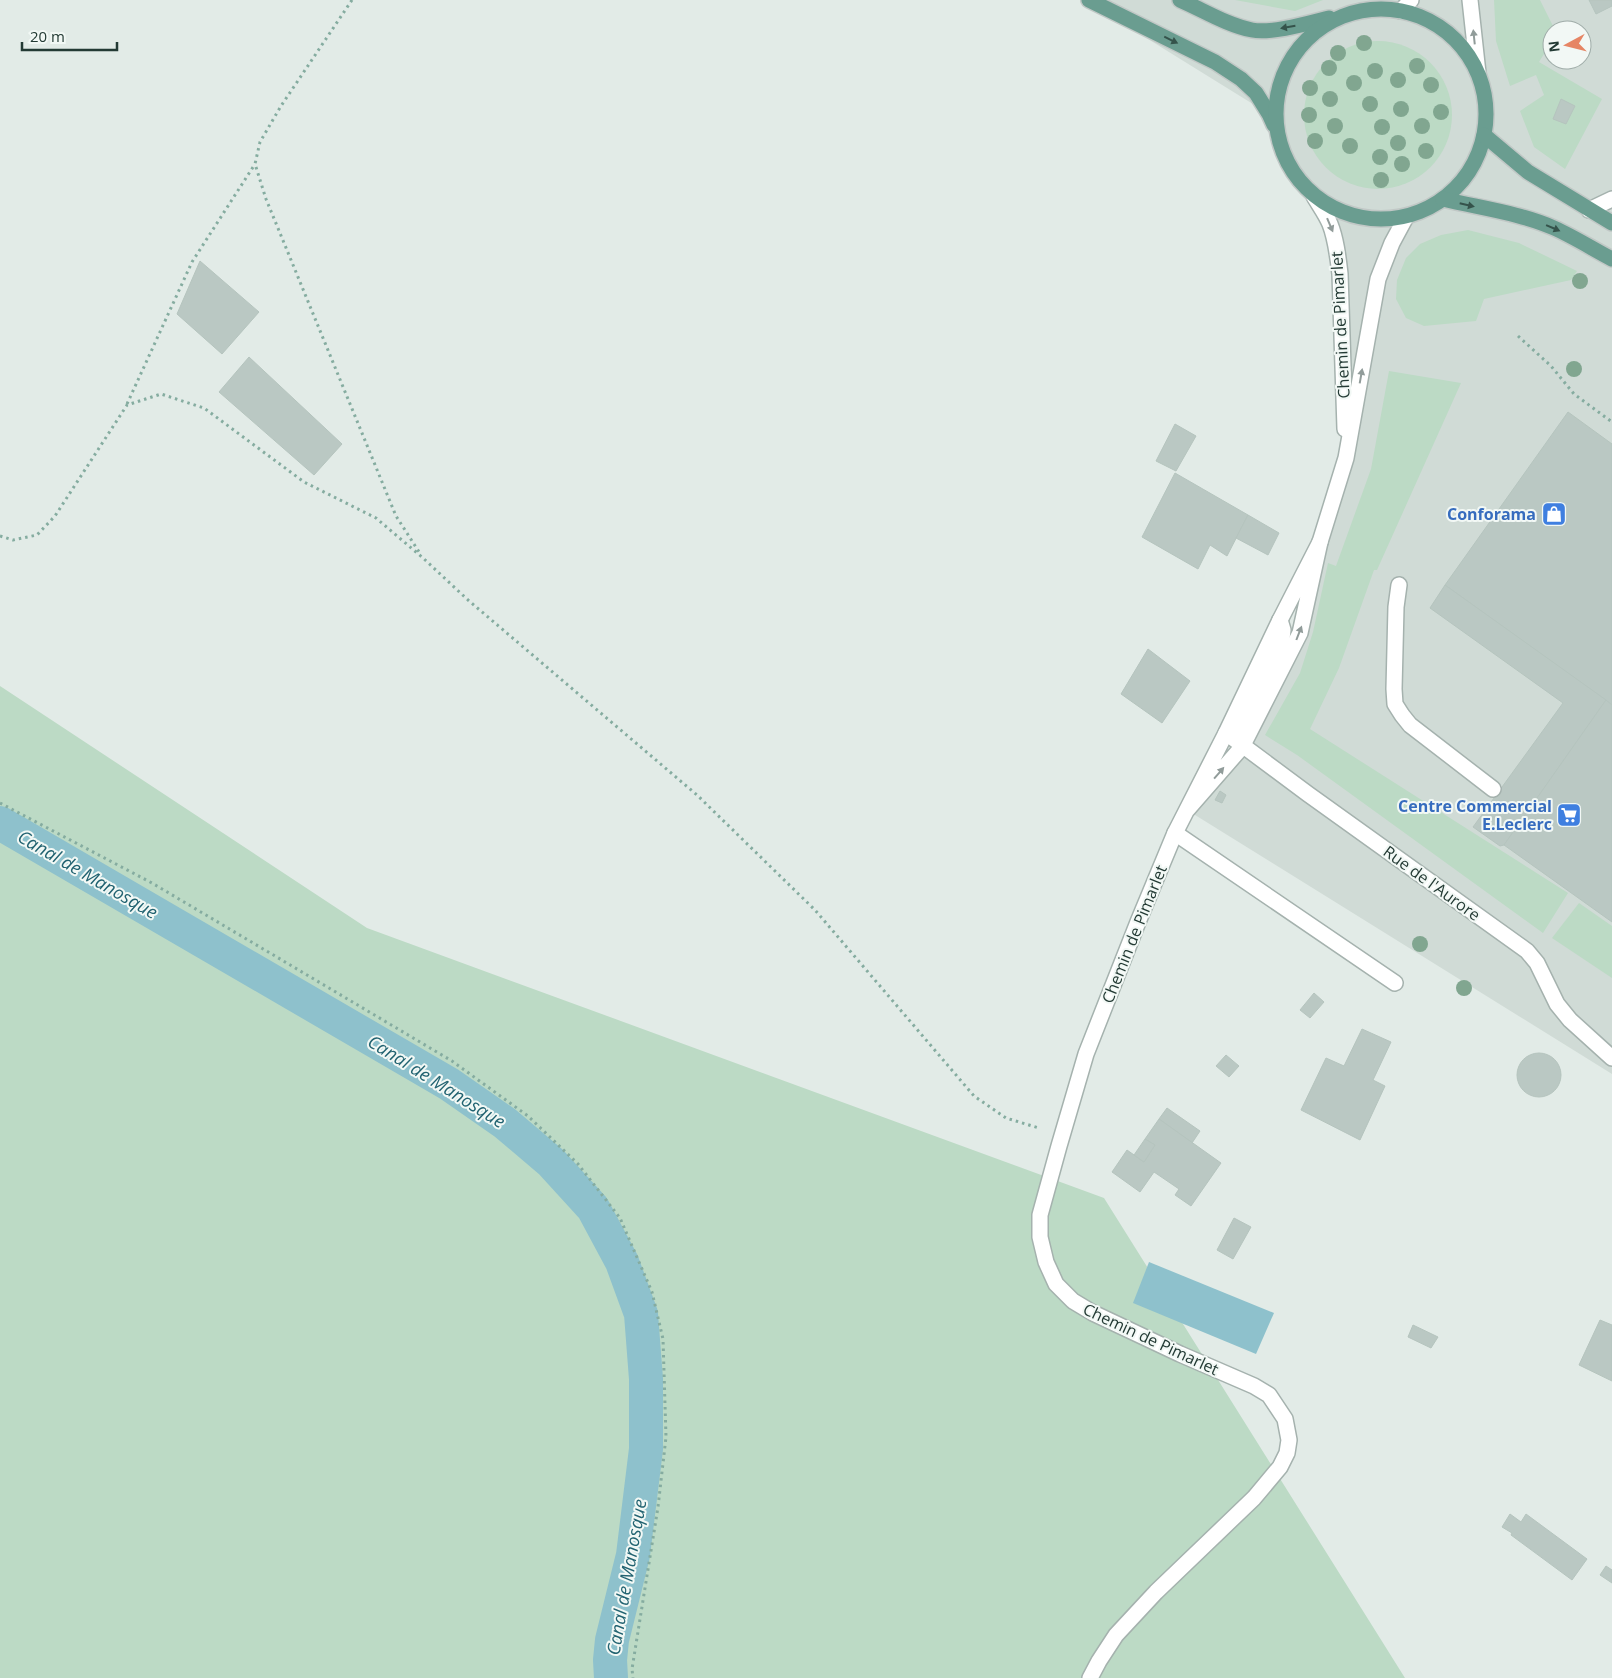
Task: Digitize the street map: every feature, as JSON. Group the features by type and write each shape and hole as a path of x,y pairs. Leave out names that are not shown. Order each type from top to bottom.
{"main road":[{"path":"1089,0 1215,62 1241,79 1256,93 1269,114 1289,167 1300,182 1314,196 1342,213 1374,220 1406,217 1426,210 1443,199 1461,183 1474,163 1484,135 1486,106 1478,73 1459,42 1447,30 1406,5 1345,14 1266,31 1237,26 1180,0"},
{"path":"1277,131 1276,102 1284,74 1298,48 1320,28 1345,14"},
{"path":"1484,135 1528,172 1612,223"},
{"path":"1443,199 1540,223 1554,228 1612,259"}],"street":[{"path":"1470,0 1478,73"},
{"name":"Chemin de Pimarlet","path":"1314,196 1334,233 1340,274 1346,458"},
{"path":"1589,210 1612,198"},
{"name":"Chemin de Pimarlet","path":"1187,810 1242,747 1300,633 1320,542 1346,458 1378,279 1392,243 1406,217"},
{"name":"Chemin de Pimarlet","path":"1090,1678 1116,1636 1156,1592 1268,1484 1280,1467 1289,1440 1285,1418 1269,1396 1254,1386 1180,1354 1073,1302 1056,1284 1046,1262 1040,1237 1040,1215 1086,1054 1175,833 1320,542"},
{"path":"1399,585 1396,607 1394,689 1396,704 1402,716 1410,725 1493,789"},
{"path":"1242,747 1241,724 1282,639 1283,630 1280,620"},
{"name":"Rue de l'Aurore","path":"1226,733 1242,747 1527,951 1537,963 1557,1004 1570,1020 1612,1058"},
{"path":"1175,833 1395,983"}],"path":[{"path":"0,536 14,540 37,535 55,516 127,405 192,262 255,164 260,142 264,135 281,106 352,0"},
{"path":"255,164 266,199 396,516 423,558"},
{"path":"1518,336 1551,366 1574,394 1612,422"},
{"path":"127,405 161,394 204,408 304,482 376,518 468,600 697,795 815,910 974,1096 1006,1118 1063,1133"},
{"path":"0,803 152,883 452,1061 528,1116 578,1164 620,1218 652,1292 663,1339 666,1437 658,1507 632,1669 633,1678"}],"shaded area":[{"path":"1085,0 1612,0 1612,1074 1187,810 1242,747 1300,633 1346,458 1340,274 1314,196 1269,114"}],"green space":[{"path":"1235,0 1323,0 1295,11"},
{"path":"1494,0 1540,0 1550,20 1542,20 1542,57 1539,62 1542,64 1542,70 1553,70 1602,99 1565,169 1534,147 1520,111 1544,95 1536,75 1510,86 1496,41"},
{"path":"1378,41 1406,46 1431,62 1447,87 1452,115 1447,143 1431,168 1406,184 1378,189 1350,184 1325,168 1309,143 1304,115 1309,87 1325,62 1350,46"},
{"path":"1468,230 1519,243 1577,271 1571,280 1484,299 1476,321 1424,326 1406,318 1396,299 1397,280 1406,258 1420,244 1441,235"},
{"path":"1389,371 1461,383 1377,570 1374,570 1339,668 1310,729 1568,893 1543,933 1297,755 1265,735 1300,673 1313,632 1328,563 1336,566 1371,469"},
{"path":"0,686 367,928 1104,1198 1405,1678 0,1678"},
{"path":"1579,903 1612,926 1612,978 1552,938"}],"water":[{"path":"1149,1262 1274,1313 1256,1354 1133,1303"}],"building":[{"path":"1589,0 1612,0 1612,6 1596,14"},
{"path":"1561,99 1575,106 1566,124 1553,119"},
{"path":"200,261 259,312 222,354 177,314"},
{"path":"249,357 342,444 314,475 219,392"},
{"name":"Conforama","path":"1568,412 1612,444 1612,705 1445,585"},
{"path":"1175,424 1196,436 1176,471 1156,461"},
{"path":"1175,473 1248,515 1227,556 1210,545 1198,569 1142,537"},
{"path":"1248,515 1279,533 1268,555 1236,538"},
{"path":"1445,585 1606,700 1504,845 1500,846 1473,827 1563,703 1430,608"},
{"path":"1148,649 1190,681 1162,723 1121,694"},
{"name":"Centre Commercial E.Leclerc","path":"1606,700 1612,705 1612,922 1504,845"},
{"path":"1220,791 1226,795 1222,803 1215,800"},
{"path":"1314,993 1324,1002 1310,1018 1300,1010"},
{"path":"1362,1029 1391,1042 1373,1080 1385,1086 1360,1140 1301,1110 1326,1058 1344,1066"},
{"path":"1535,1053 1543,1053 1555,1059 1561,1075 1555,1091 1543,1097 1535,1097 1523,1091 1517,1079 1517,1071 1523,1059"},
{"path":"1226,1055 1239,1066 1229,1077 1216,1066"},
{"path":"1167,1108 1200,1131 1192,1143 1159,1119"},
{"path":"1159,1119 1221,1163 1191,1206 1175,1195 1179,1189 1154,1172 1140,1192 1112,1172 1127,1150 1144,1162 1155,1145 1145,1139"},
{"path":"1145,1139 1155,1145 1144,1162 1134,1155"},
{"path":"1234,1218 1251,1227 1233,1259 1217,1250"},
{"path":"1600,1320 1612,1325 1612,1381 1579,1365"},
{"path":"1413,1325 1438,1337 1431,1348 1408,1337"},
{"path":"1510,1514 1521,1522 1526,1514 1587,1559 1572,1580 1502,1527"},
{"path":"1606,1566 1612,1570 1612,1583 1600,1575"}],"waterway":[{"name":"Canal de Manosque","path":"0,823 449,1084 505,1123 551,1162 593,1208 622,1262 641,1314 646,1379 646,1449 633,1555 612,1640 611,1678"}],"place":[{"name":"Conforama","path":"1554,514"},
{"name":"Centre Commercial E.Leclerc","path":"1569,815"}]}
